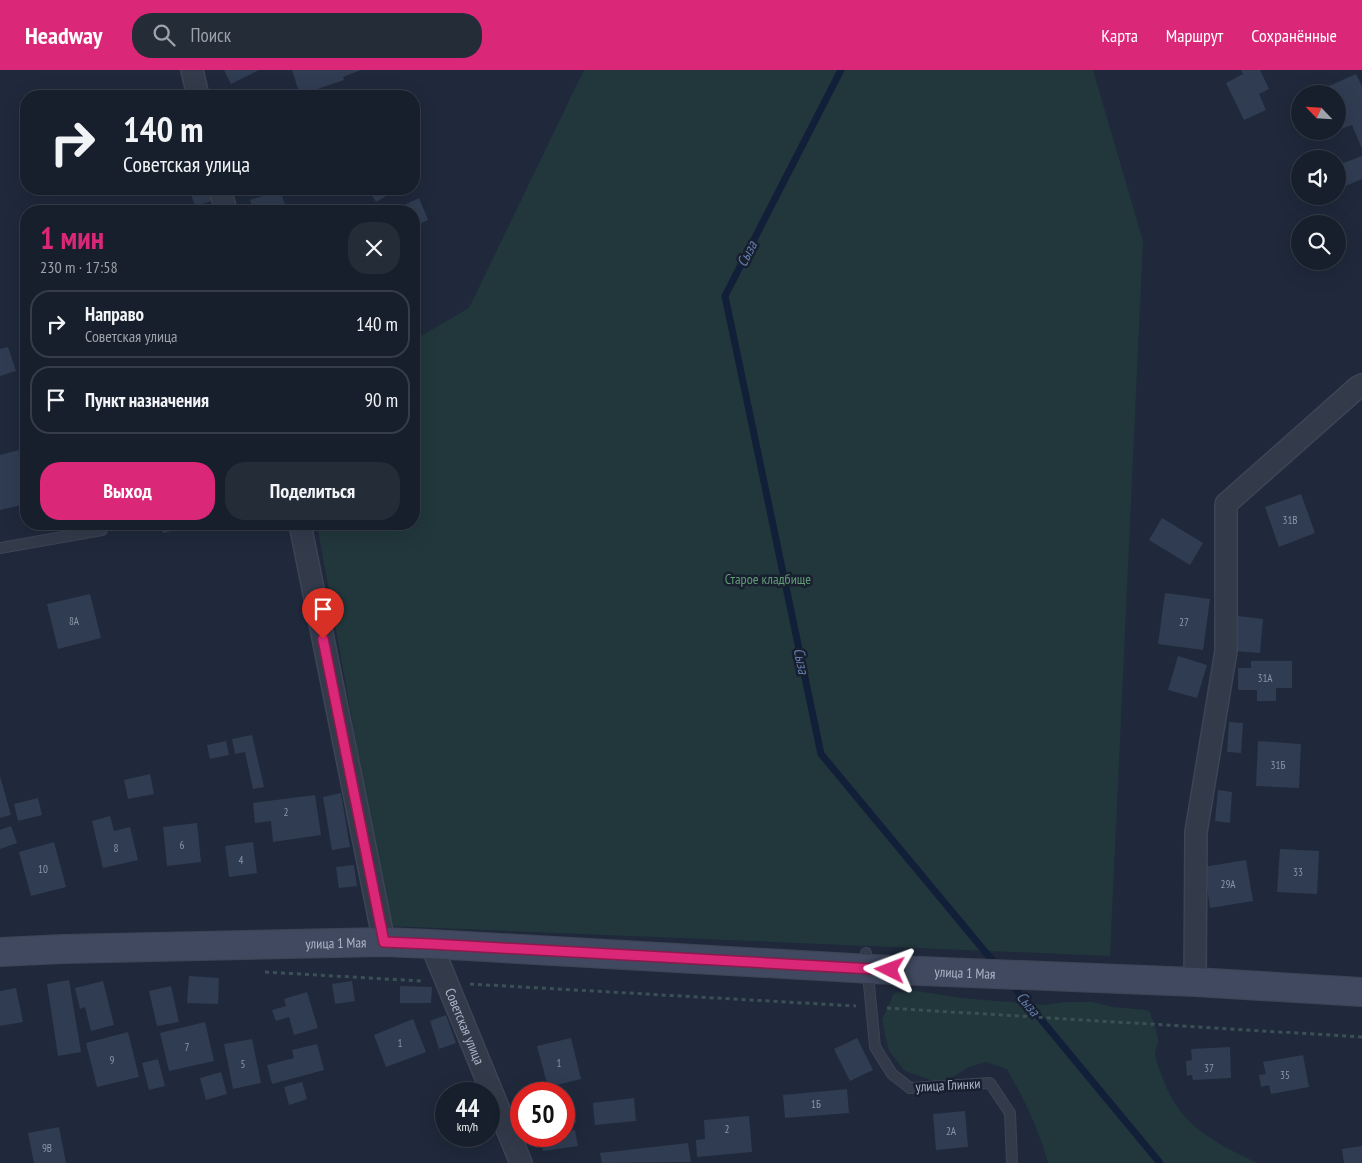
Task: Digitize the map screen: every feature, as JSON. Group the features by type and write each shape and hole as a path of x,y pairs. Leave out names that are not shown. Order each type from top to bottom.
{"main road":[{"name":"улица 1 Мая","path":"0,952 63,948 384,942 867,961 1362,992"}],"street":[{"path":"192,70 197,90"},
{"path":"1195,982 1196,832 1226,651 1226,504 1362,385"},
{"path":"301,530 384,942"},
{"name":"Советская улица","path":"431,944 521,1163"}],"lane":[{"path":"0,548 102,530"},
{"name":"улица Глинки","path":"867,961 875,1047 892,1074 910,1088 990,1083 1010,1113 1012,1163"}],"path":[{"path":"261,972 1362,1037"}],"green space":[{"name":"Старое кладбище","path":"584,70 1093,70 1143,241 1110,956 389,926 318,530 420,530 420,337 469,308"},
{"path":"911,990 961,998 1044,1005 1065,1002 1092,1002 1150,1012 1158,1039 1155,1053 1157,1063 1170,1095 1179,1109 1189,1121 1213,1140 1257,1163 1048,1163 1030,1114 1007,1069 985,1062 967,1068 942,1084 905,1071 889,1051 882,1020 894,993"}],"building":[{"path":"224,70 259,70 231,84"},
{"path":"292,70 361,70 343,77 344,80 315,90 298,90"},
{"path":"1241,70 1260,70 1269,89 1259,94 1266,110 1244,120 1226,83 1243,74"},
{"path":"1356,74 1362,86 1362,149 1352,125 1346,127 1346,85 1331,85"},
{"path":"1362,156 1362,179 1346,186 1346,162"},
{"path":"191,195 210,195 212,201 195,205"},
{"path":"265,195 282,195 285,205 252,205 250,200"},
{"path":"372,195 388,195 376,202"},
{"path":"419,198 428,220 420,224 420,205 406,204"},
{"path":"8,347 16,371 0,376 0,349"},
{"path":"20,450 20,505 0,510 0,455"},
{"path":"1301,494 1315,533 1279,547 1265,507"},
{"path":"1162,518 1203,543 1190,565 1149,540"},
{"path":"162,530 176,530 163,533"},
{"path":"1165,593 1210,599 1203,650 1158,644"},
{"path":"90,594 101,638 58,649 47,604"},
{"path":"1238,616 1263,619 1260,653 1234,651"},
{"path":"1178,656 1207,665 1197,698 1168,690"},
{"path":"1251,661 1292,661 1292,688 1276,688 1276,701 1257,701 1257,690 1238,690 1238,668 1251,668"},
{"path":"1229,722 1243,723 1241,753 1227,752"},
{"path":"252,735 264,787 253,789 245,752 235,754 232,739"},
{"path":"226,741 229,755 210,759 207,745"},
{"path":"1258,741 1301,744 1299,788 1256,786"},
{"path":"150,774 154,794 128,799 124,780"},
{"path":"0,776 11,815 0,818"},
{"path":"1218,790 1232,792 1230,823 1215,821"},
{"path":"341,793 350,847 332,850 323,797"},
{"path":"315,795 321,835 273,842 271,821 255,823 253,803"},
{"path":"38,798 42,815 18,821 14,804"},
{"path":"110,816 114,831 130,827 138,860 103,868 92,821"},
{"path":"197,823 201,862 167,866 163,827"},
{"path":"11,826 17,843 0,849 0,830"},
{"path":"54,842 66,887 31,896 19,852"},
{"path":"253,842 257,873 229,877 225,846"},
{"path":"1280,849 1319,851 1317,894 1277,892"},
{"path":"1246,860 1253,901 1210,908 1204,867"},
{"path":"354,865 357,886 339,888 336,867"},
{"path":"189,976 219,978 218,1004 187,1003"},
{"path":"69,980 81,1052 58,1056 47,984"},
{"path":"103,981 114,1025 91,1031 85,1007 80,1009 75,988"},
{"path":"352,981 355,1001 335,1004 332,984"},
{"path":"171,986 179,1022 157,1026 149,991"},
{"path":"400,986 432,987 431,1003 400,1003"},
{"path":"16,988 23,1022 0,1026 0,991"},
{"path":"307,992 318,1028 294,1035 289,1017 276,1021 272,1010 286,1006 284,999"},
{"path":"446,1015 456,1043 439,1049 430,1021"},
{"path":"413,1019 426,1052 386,1067 374,1035"},
{"path":"205,1022 214,1061 169,1071 160,1033"},
{"path":"128,1032 139,1077 97,1087 86,1043"},
{"path":"571,1038 581,1079 569,1082 547,1082 537,1046"},
{"path":"857,1038 873,1070 850,1081 834,1049"},
{"path":"252,1039 261,1083 233,1089 224,1044"},
{"path":"317,1044 324,1070 272,1084 267,1065 294,1058 292,1050"},
{"path":"1230,1047 1231,1078 1193,1080 1192,1075 1187,1076 1186,1061 1192,1060 1191,1049"},
{"path":"1303,1055 1309,1087 1271,1094 1269,1085 1261,1087 1259,1075 1266,1074 1263,1062"},
{"path":"158,1059 165,1086 149,1090 142,1063"},
{"path":"221,1072 227,1094 206,1100 200,1078"},
{"path":"302,1082 307,1099 289,1105 284,1087"},
{"path":"847,1089 849,1113 785,1118 783,1095"},
{"path":"634,1098 636,1121 595,1125 593,1103"},
{"path":"965,1111 968,1147 936,1150 933,1114"},
{"path":"749,1116 752,1152 697,1157 696,1140 705,1139 704,1120"},
{"path":"59,1127 66,1163 34,1163 28,1133"},
{"path":"575,1130 578,1146 575,1146"},
{"path":"688,1143 691,1162 602,1163 600,1153"},
{"path":"1362,1146 1362,1163 1344,1163 1342,1149"},
{"path":"542,1147 571,1147 543,1151"}],"waterway":[{"name":"Сыза","path":"841,70 725,296 821,754 997,966"},
{"name":"Сыза","path":"1010,982 1160,1163"}],"route":[{"path":"323,639 384,942 890,970"}]}
